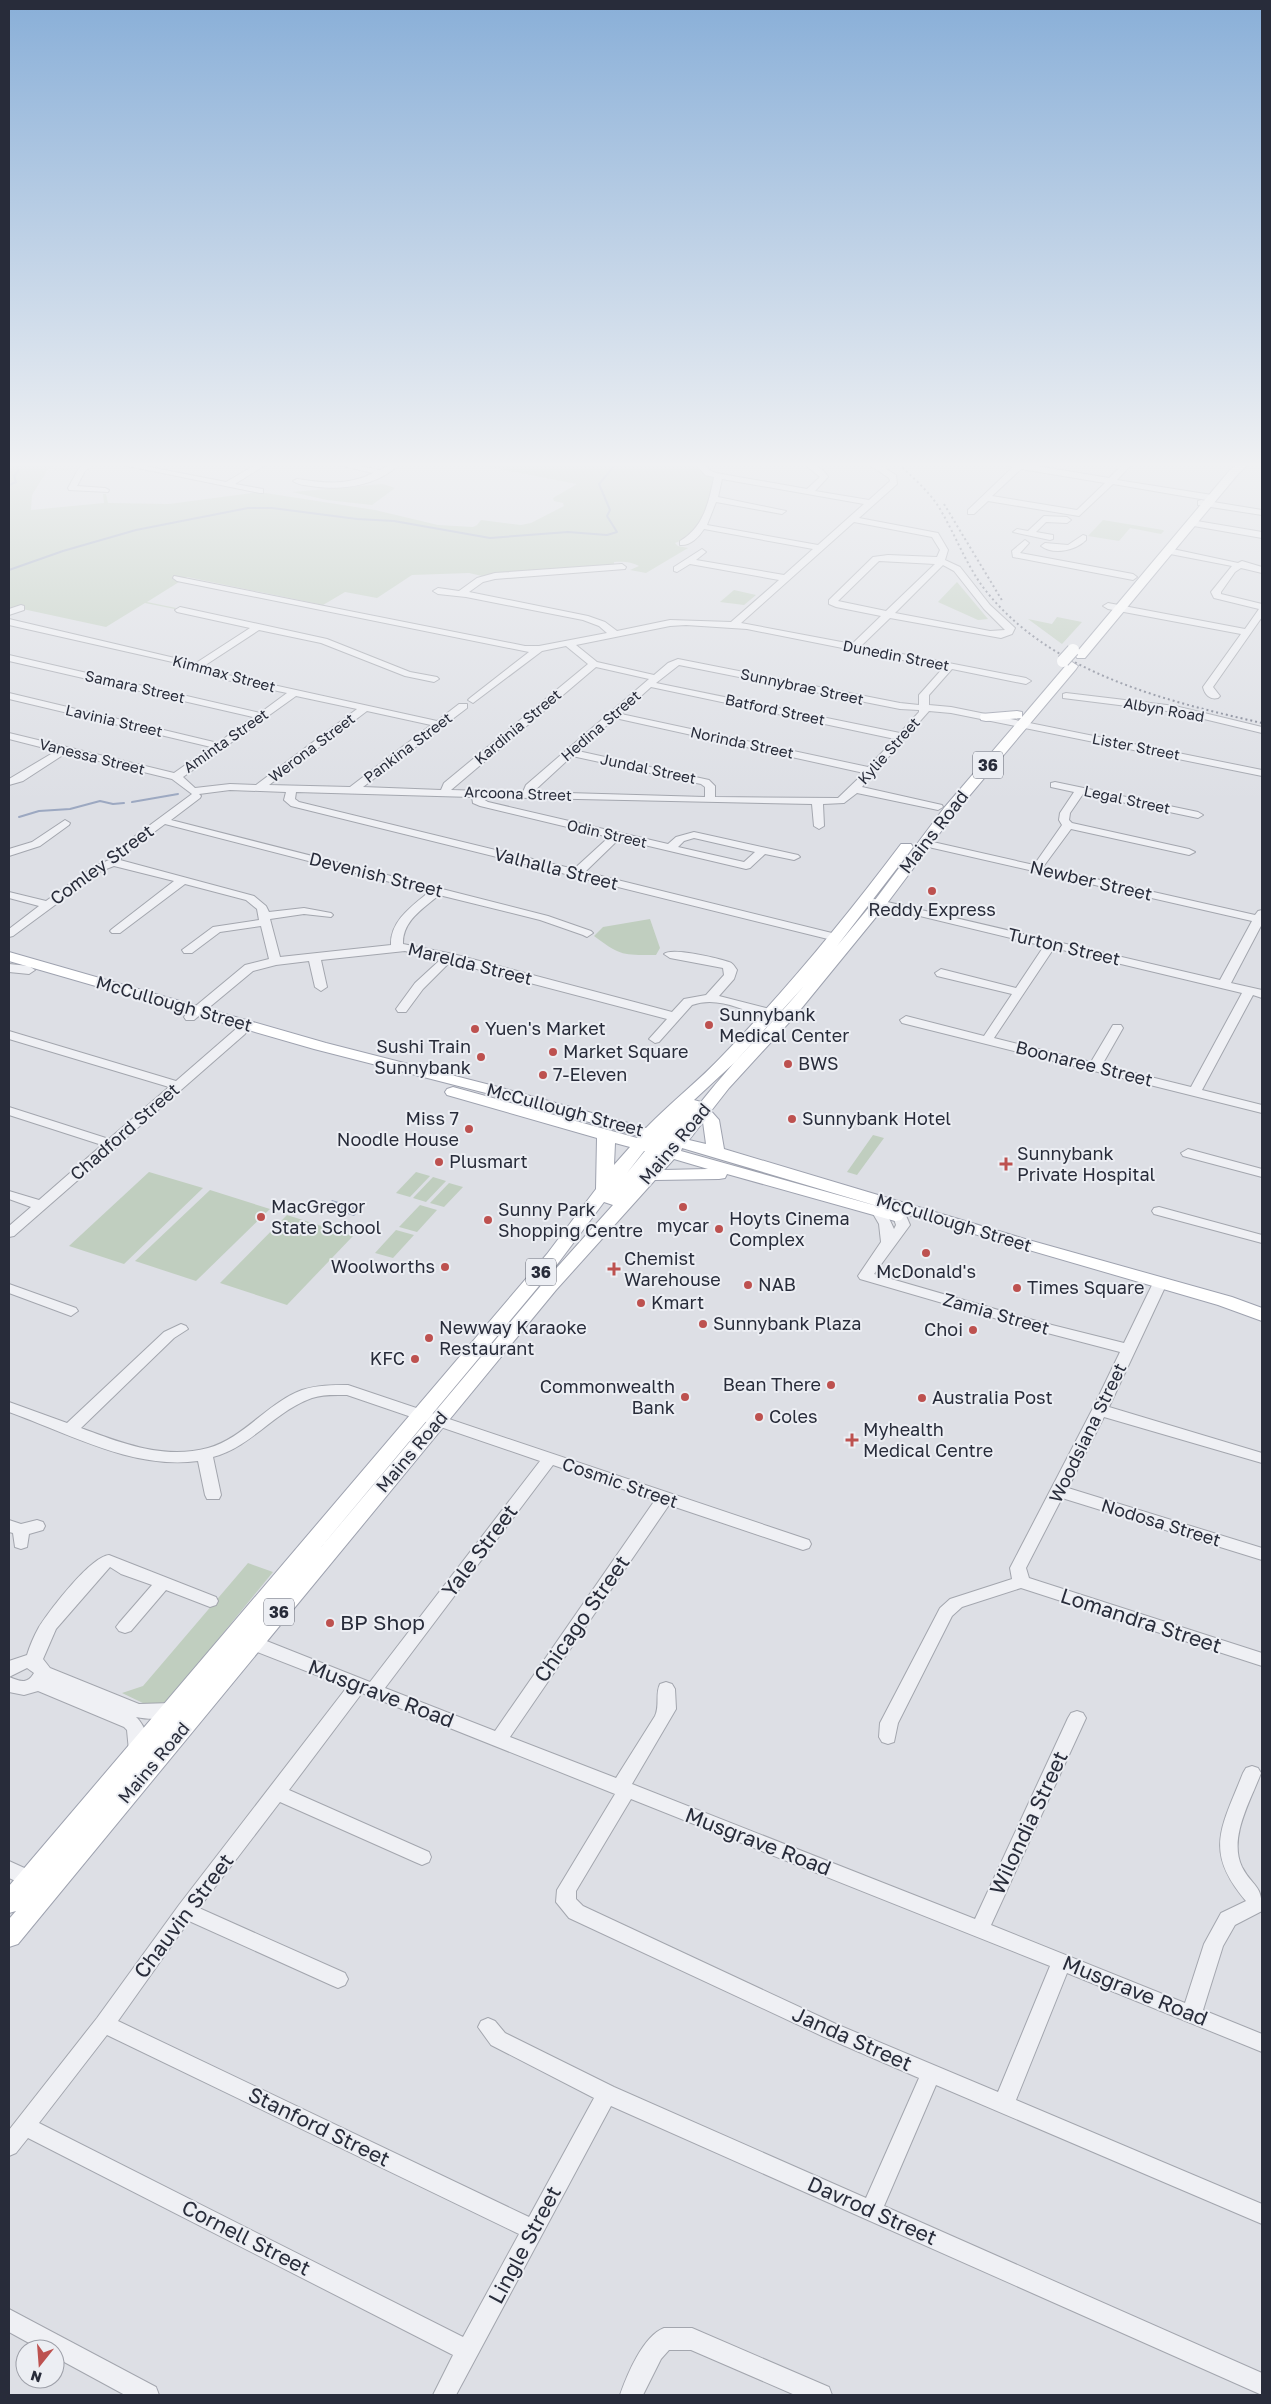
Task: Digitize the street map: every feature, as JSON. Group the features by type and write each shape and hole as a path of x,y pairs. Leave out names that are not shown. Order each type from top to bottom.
{"main road":[{"name":"Mains Road","path":"9,1903 172,1710 430,1417 650,1175 660,1140 703,1112 777,1017 873,901 924,843 938,807 1068,663 1114,607 1144,576"},
{"name":"Mains Road","path":"1114,607 1133,577"},
{"path":"986,717 1017,720"},
{"name":"Mains Road","path":"9,1937 29,1879 253,1643 606,1190 660,1140 718,1070 777,1017 836,937 873,901 931,825 1017,720"},
{"name":"McCullough Street","path":"9,956 241,1031 605,1136 660,1140 716,1152 875,1204 902,1218 1158,1286"},
{"name":"McCullough Street","path":"9,964 597,1119 660,1140 742,1174 875,1204 1019,1243 1222,1308 1262,1316"},
{"path":"587,1214 606,1206 660,1140 703,1096 716,1093"},
{"path":"703,1112 711,1120 716,1152"},
{"path":"605,1136 607,1143 604,1173 606,1190"},
{"path":"650,1175 742,1174"}],"street":[{"path":"462,593 478,582 494,576"},
{"path":"745,582 752,576"},
{"path":"774,576 784,578"},
{"path":"858,576 832,600 836,605 990,634 1007,633 1010,631 1009,627 987,607 963,576"},
{"path":"854,647 925,576"},
{"path":"1128,576 1133,577"},
{"path":"1228,576 1216,592 1217,596 1262,607"},
{"name":"Dunedin Street","path":"177,578 514,647 539,649 679,622 733,625 1026,681"},
{"path":"733,625 784,578"},
{"path":"438,591 462,593 590,619 602,624 615,634"},
{"path":"1114,607 1247,632"},
{"path":"9,612 21,608"},
{"path":"180,610 334,644 408,674 434,680"},
{"path":"1215,696 1209,692 1208,687 1262,611"},
{"name":"Kimmax Street","path":"9,622 197,666 225,677 439,724"},
{"path":"197,666 257,627"},
{"path":"568,643 594,664"},
{"path":"473,700 539,649"},
{"name":"Samara Street","path":"9,658 261,716"},
{"name":"Hedina Street","path":"527,794 530,787 570,752 671,664 678,662"},
{"name":"Sunnybrae Street","path":"678,662 907,707 925,707 986,717"},
{"name":"Batford Street","path":"594,664 652,681 902,737"},
{"name":"Kardinia Street","path":"445,792 448,785 594,664"},
{"name":"Kylie Street","path":"832,802 844,800 924,713 924,695 950,666"},
{"name":"Aminta Street","path":"198,793 186,788 181,780 176,777 295,692"},
{"name":"Lavinia Street","path":"9,696 219,746"},
{"name":"Albyn Road","path":"1066,696 1166,707 1262,730"},
{"name":"Pankina Street","path":"353,790 463,706"},
{"name":"Werona Street","path":"258,788 365,708"},
{"name":"Norinda Street","path":"613,715 870,771"},
{"name":"Lister Street","path":"1017,720 1262,773"},
{"name":"Vanessa Street","path":"9,736 176,777"},
{"path":"9,782 19,779 64,750"},
{"name":"Jundal Street","path":"570,752 705,782 710,786 710,800"},
{"name":"Legal Street","path":"1055,785 1198,815"},
{"name":"Arcoona Street","path":"198,793 230,787 832,802"},
{"name":"Valhalla Street","path":"292,789 289,800 295,804 836,937"},
{"path":"854,789 938,807"},
{"path":"1081,790 1065,813 1064,820 1068,826 1189,852"},
{"name":"Comley Street","path":"9,934 97,869 113,862 119,853 164,821 198,793"},
{"name":"Odin Street","path":"478,793 477,801 484,804 746,866 763,850"},
{"path":"817,802 819,826"},
{"name":"Devenish Street","path":"164,821 544,918 587,933"},
{"path":"9,853 36,844 65,824"},
{"path":"1036,868 1068,826"},
{"path":"670,848 680,839 694,834 794,857"},
{"path":"576,874 616,836"},
{"name":"Newber Street","path":"924,843 1260,916"},
{"path":"113,862 250,898 262,908 275,961"},
{"path":"116,931 184,880"},
{"path":"397,947 396,932 400,924 438,891"},
{"path":"9,895 47,905"},
{"name":"Turton Street","path":"873,901 1262,994"},
{"path":"188,950 217,929 304,911 327,915"},
{"path":"1224,985 1260,916"},
{"path":"986,1040 1051,944"},
{"name":"Marelda Street","path":"193,1014 249,968 275,961 397,947 415,948 675,1017"},
{"path":"670,954 727,965 731,970 730,976 710,998"},
{"path":"314,957 321,987"},
{"path":"402,1009 419,986 450,957"},
{"path":"9,968 30,970"},
{"path":"941,973 1018,992"},
{"path":"1195,1092 1249,991"},
{"path":"655,1039 693,999 710,998 777,1017"},
{"name":"Boonaree Street","path":"906,1020 1262,1109"},
{"path":"1095,1067 1117,1028"},
{"name":"Chadford Street","path":"9,1233 241,1031"},
{"path":"9,1035 179,1086"},
{"path":"9,1112 111,1144"},
{"path":"1187,1154 1262,1173"},
{"path":"9,1195 40,1205"},
{"path":"875,1204 886,1224 888,1242"},
{"path":"1159,1211 1262,1240"},
{"path":"888,1242 902,1228 902,1218"},
{"name":"Zamia Street","path":"888,1242 865,1276 1037,1326 1129,1349"},
{"name":"Woodsiana Street","path":"1021,1582 1018,1568 1100,1410 1158,1286"},
{"path":"9,1288 71,1310"},
{"path":"70,1430 169,1335 181,1329"},
{"name":"Cosmic Street","path":"204,1454 235,1442 289,1401 319,1390 353,1391 803,1544"},
{"path":"9,1407 146,1456 176,1458 204,1454 213,1495"},
{"path":"1100,1410 1262,1458"},
{"name":"Yale Street","path":"366,1688 550,1458"},
{"name":"Nodosa Street","path":"1059,1491 1262,1554"},
{"name":"Chicago Street","path":"499,1740 665,1498"},
{"path":"9,1684 19,1689 37,1673 44,1632 53,1617 80,1590 99,1567 106,1562 112,1562 156,1584 210,1600"},
{"path":"888,1736 889,1723 946,1612 956,1603 1021,1582"},
{"name":"Lomandra Street","path":"1021,1582 1262,1660"},
{"path":"125,1627 156,1584"},
{"name":"Musgrave Road","path":"253,1643 980,1928 1262,2043"},
{"path":"9,1671 17,1664 130,1722 136,1728 138,1751"},
{"path":"37,1673 138,1711 172,1710"},
{"name":"Chauvin Street","path":"9,2146 104,2024 186,1911 277,1793 366,1688"},
{"name":"Janda Street","path":"666,1689 667,1709 663,1718 567,1890 566,1902 576,1912 828,2030 1262,2214"},
{"name":"Wilondia Street","path":"980,1928 1077,1718"},
{"path":"1191,2015 1214,1944 1228,1919 1260,1902 1243,1884 1229,1856 1234,1823 1252,1773"},
{"path":"277,1793 422,1858"},
{"path":"186,1911 338,1979"},
{"path":"1004,2104 1062,1961"},
{"name":"Stanford Street","path":"104,2024 533,2230"},
{"name":"Davrod Street","path":"488,2027 498,2039 607,2094 1262,2385"},
{"path":"871,2211 931,2074"},
{"name":"Lingle Street","path":"444,2395 607,2094"},
{"name":"Cornell Street","path":"24,2126 468,2351"},
{"path":"9,2320 148,2395"},
{"path":"631,2395 653,2351 664,2339 692,2339 821,2395"}],"green space":[{"path":"9,576 410,576 377,598 345,592 323,605 187,577 147,602 175,609 145,603 106,627 18,608 9,610"},
{"path":"957,582 988,619 978,620 938,602"},
{"path":"734,590 756,595 744,605 720,602"},
{"path":"1057,617 1082,622 1062,644 1028,619 1052,624"},
{"path":"650,919 660,948 656,955 622,953 594,936 603,927"},
{"path":"873,1135 884,1138 857,1175 847,1172"},
{"path":"149,1172 203,1188 124,1264 69,1246"},
{"path":"416,1172 430,1176 410,1197 396,1193"},
{"path":"433,1177 446,1181 426,1202 413,1198"},
{"path":"449,1183 463,1187 444,1207 430,1203"},
{"path":"210,1190 270,1209 196,1281 135,1261"},
{"path":"420,1205 437,1210 417,1232 399,1227"},
{"path":"287,1215 353,1236 287,1305 220,1283"},
{"path":"396,1230 414,1235 393,1258 375,1253"},
{"path":"248,1563 273,1572 167,1702 147,1705 122,1693 143,1686"}],"water":[{"path":"332,1200 361,1209 354,1216 326,1207"}],"waterway":[{"path":"132,802 178,794"},
{"path":"19,817 39,811 70,809 100,801 113,804 124,803"}],"railway":[{"path":"976,576 986,591 1013,619 1043,643 1076,663 1149,693 1187,705 1262,723"},
{"path":"987,576 1003,602"}],"place":[{"name":"Reddy Express","path":"932,891"},
{"name":"Sunnybank Medical Center","path":"709,1025"},
{"name":"Yuen's Market","path":"475,1029"},
{"name":"Market Square","path":"553,1052"},
{"name":"Sushi Train Sunnybank","path":"481,1057"},
{"name":"BWS","path":"788,1064"},
{"name":"7-Eleven","path":"543,1075"},
{"name":"Sunnybank Hotel","path":"792,1119"},
{"name":"Miss 7 Noodle House","path":"469,1129"},
{"name":"Plusmart","path":"439,1162"},
{"name":"Sunnybank Private Hospital","path":"1006,1164"},
{"name":"mycar","path":"683,1207"},
{"name":"MacGregor State School","path":"261,1217"},
{"name":"Sunny Park Shopping Centre","path":"488,1220"},
{"name":"Hoyts Cinema Complex","path":"719,1229"},
{"name":"McDonald's","path":"926,1253"},
{"name":"Woolworths","path":"445,1267"},
{"name":"Chemist Warehouse","path":"614,1269"},
{"name":"NAB","path":"748,1285"},
{"name":"Times Square","path":"1017,1288"},
{"name":"Kmart","path":"641,1303"},
{"name":"Sunnybank Plaza","path":"703,1324"},
{"name":"Choi","path":"973,1330"},
{"name":"Newway Karaoke Restaurant","path":"429,1338"},
{"name":"KFC","path":"415,1359"},
{"name":"Bean There","path":"831,1385"},
{"name":"Commonwealth Bank","path":"685,1397"},
{"name":"Australia Post","path":"922,1398"},
{"name":"Coles","path":"759,1417"},
{"name":"Myhealth Medical Centre","path":"852,1440"},
{"name":"BP Shop","path":"330,1623"}]}
